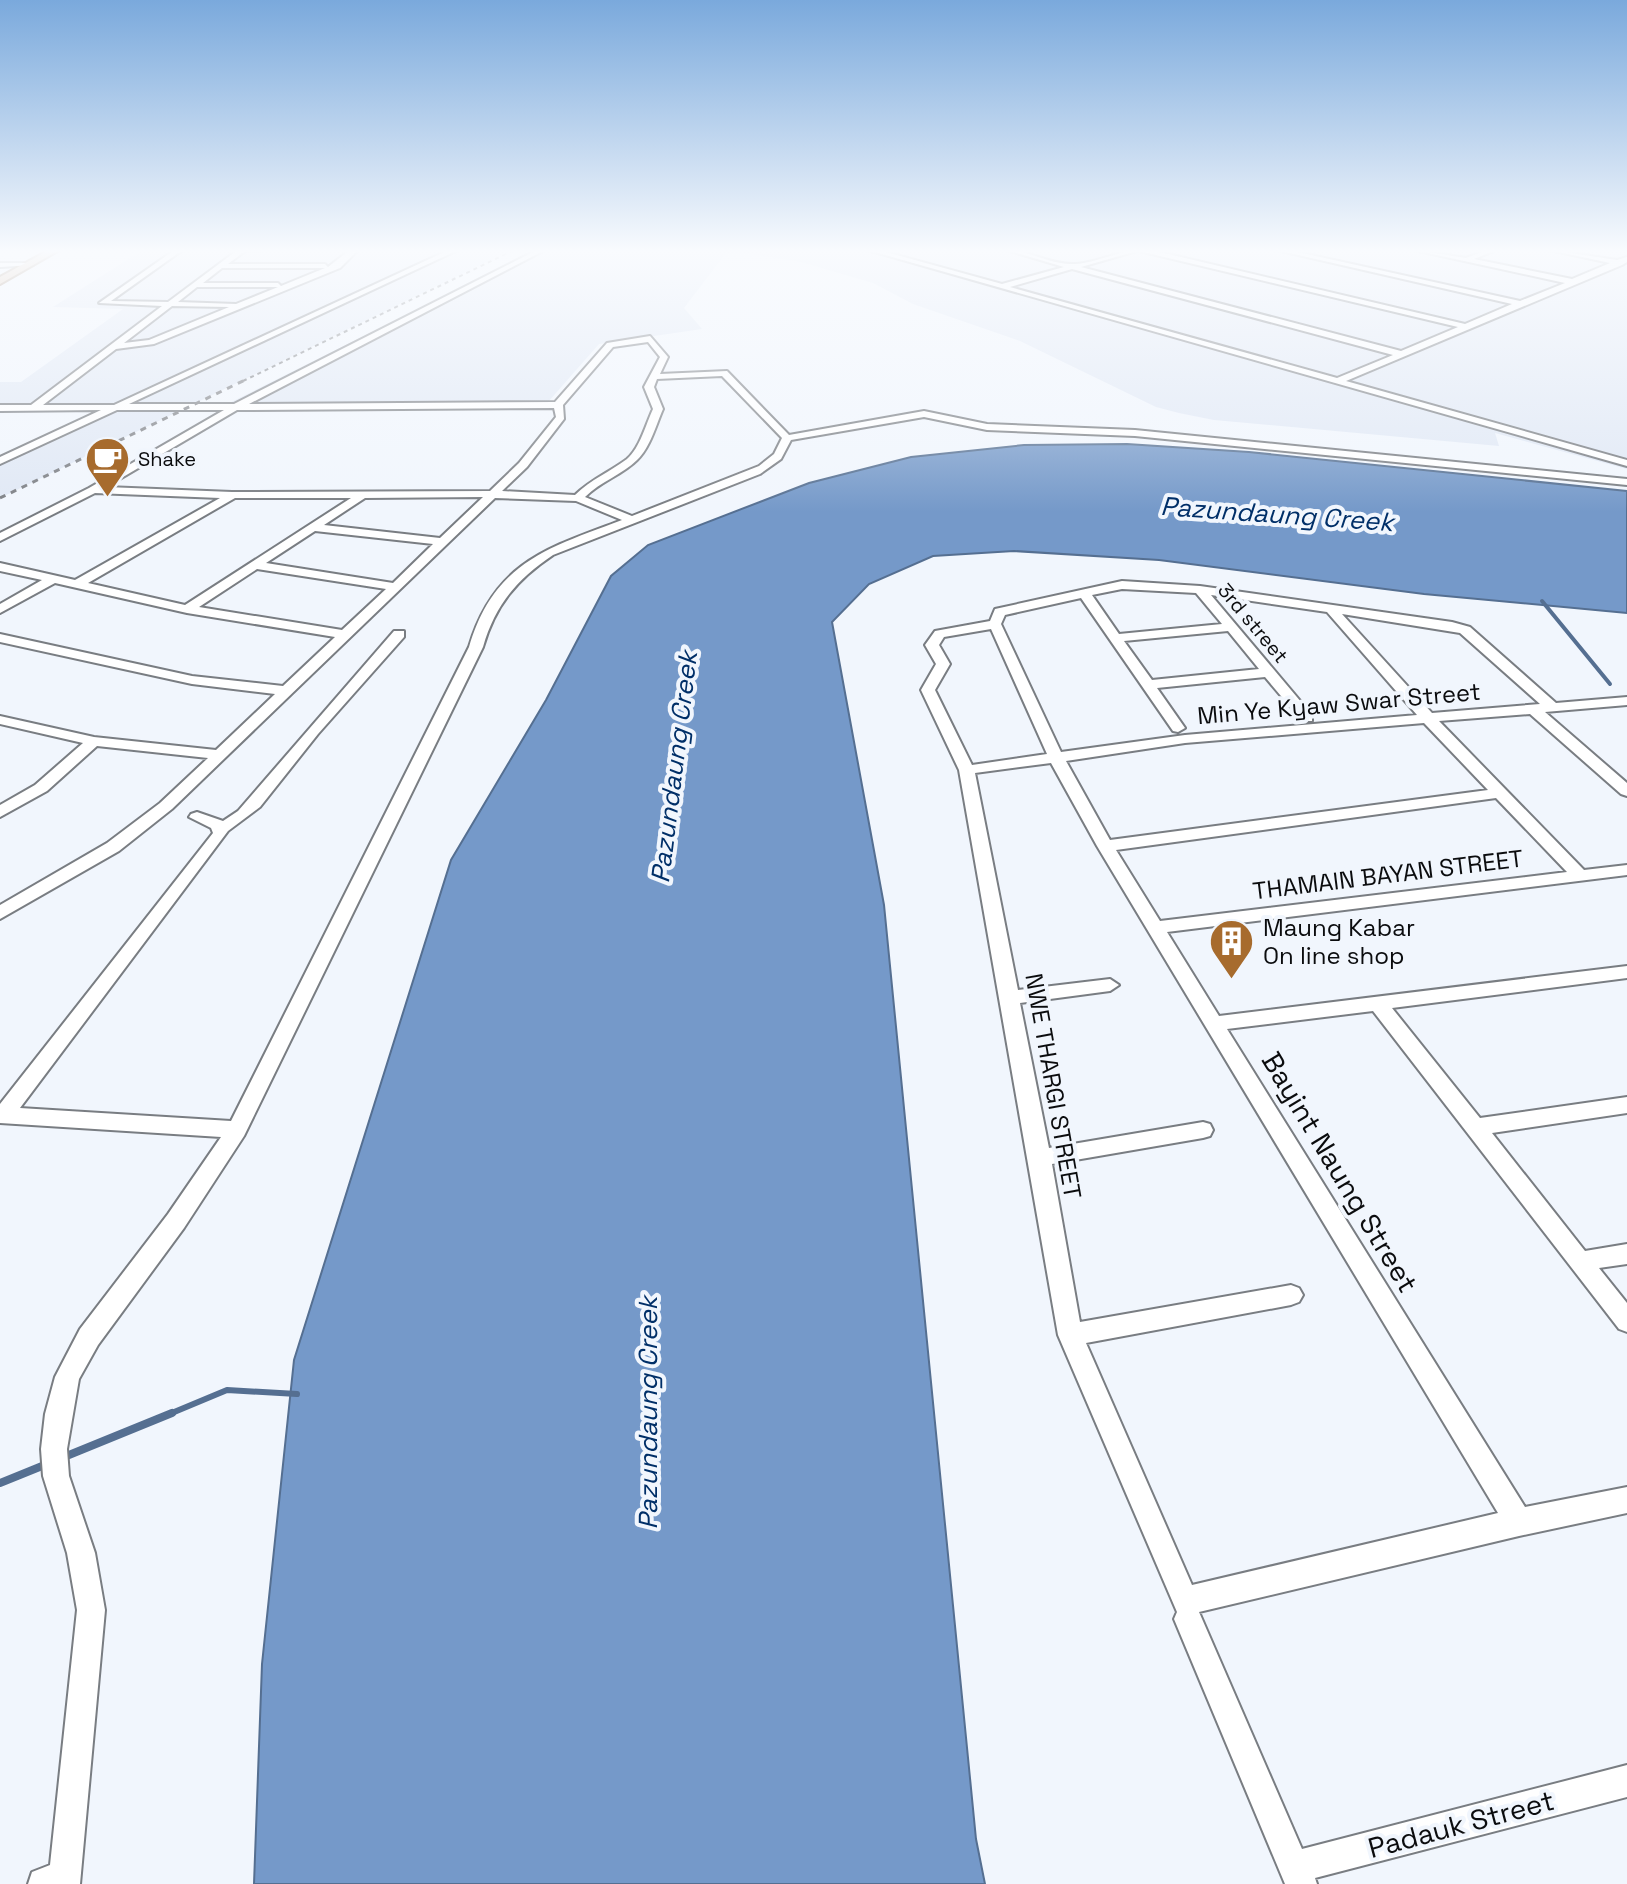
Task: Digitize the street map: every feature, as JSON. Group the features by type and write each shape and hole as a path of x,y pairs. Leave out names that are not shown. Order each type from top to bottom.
{"street":[{"path":"33,408 126,337"},
{"path":"113,347 151,342 163,337"},
{"path":"0,461 265,337"},
{"path":"0,538 93,490 235,407 372,337"},
{"path":"1180,337 1627,463"},
{"path":"1336,337 1400,354"},
{"path":"1338,381 1442,337"},
{"path":"0,408 558,405 610,345 650,339 664,357 649,387 658,409 639,452 631,461 594,482 578,498"},
{"path":"653,377 724,373 787,438"},
{"path":"0,913 113,847 166,806 489,494 523,465 561,417 558,405"},
{"path":"787,438 924,414 987,427 1135,433 1627,482"},
{"path":"57,1881 91,1610 81,1553 55,1463 58,1414 67,1377 89,1337 176,1221 237,1130 476,647 483,619 494,599 531,564 549,552 768,465 779,456 787,438"},
{"path":"93,490 232,495 489,494 578,498 630,519"},
{"path":"76,585 232,495"},
{"path":"187,609 361,496"},
{"path":"313,527 442,542"},
{"path":"254,565 396,587"},
{"path":"0,567 187,609 346,635"},
{"path":"0,609 53,579"},
{"path":"995,624 1000,612 1122,585 1200,590 1330,608 1465,630 1552,707"},
{"name":"3rd street","path":"1200,590 1307,718"},
{"path":"1084,593 1178,728"},
{"path":"1330,608 1427,717 1580,876"},
{"name":"Bayint Naung Street","path":"995,624 1056,757 1105,846 1519,1522"},
{"name":"NWE THARGI STREET","path":"995,624 943,632 932,645 943,664 928,690 967,770 1070,1335 1298,1876"},
{"path":"1116,638 1231,627"},
{"path":"220,829 234,823 248,811 302,744 399,634"},
{"path":"0,638 192,680 287,691"},
{"path":"1148,685 1269,672"},
{"name":"Min Ye Kyaw Swar Street","path":"967,770 1199,737 1627,701"},
{"path":"1534,710 1627,791"},
{"path":"0,720 94,741 221,755"},
{"path":"0,812 41,788 94,741"},
{"path":"1105,846 1501,793"},
{"path":"1,1115 221,833 218,825 197,817"},
{"name":"THAMAIN BAYAN STREET","path":"1155,928 1627,870"},
{"path":"1214,1024 1380,1006 1627,972"},
{"path":"1010,998 1110,985"},
{"path":"1380,1006 1627,1321"},
{"path":"1476,1127 1627,1105"},
{"path":"1,1115 237,1130"},
{"path":"1040,1158 1203,1130"},
{"path":"1582,1261 1627,1254"},
{"path":"1070,1335 1291,1295"},
{"path":"1186,1610 1519,1522 1627,1500"},
{"name":"Padauk Street","path":"1298,1876 1627,1781"}],"shaded area":[{"path":"84,337 332,337 0,498 0,461 108,408 0,410 0,382 21,382"},
{"path":"362,337 648,337 599,344 541,410 215,410"},
{"path":"1008,337 1627,337 1627,469 1495,433 1499,446 1214,420 1179,413 1156,407"}],"water":[{"name":"Pazundaung Creek","path":"1127,444 1249,452 1627,491 1627,613 1424,594 1159,560 1014,551 933,556 869,584 832,622 884,905 976,1839 985,1884 254,1884 262,1664 294,1360 451,860 546,700 611,576 648,545 809,483 911,457 1024,445"}],"waterway":[{"path":"1542,601 1610,684"},
{"path":"167,1415 227,1390 297,1394"},
{"path":"64,1457 172,1413"},
{"path":"0,1483 47,1464"}],"railway":[{"path":"243,381 334,337"},
{"path":"0,498 247,379"}],"place":[{"name":"Shake","path":"107,498"},
{"name":"Maung Kabar On line shop","path":"1232,981"}]}
